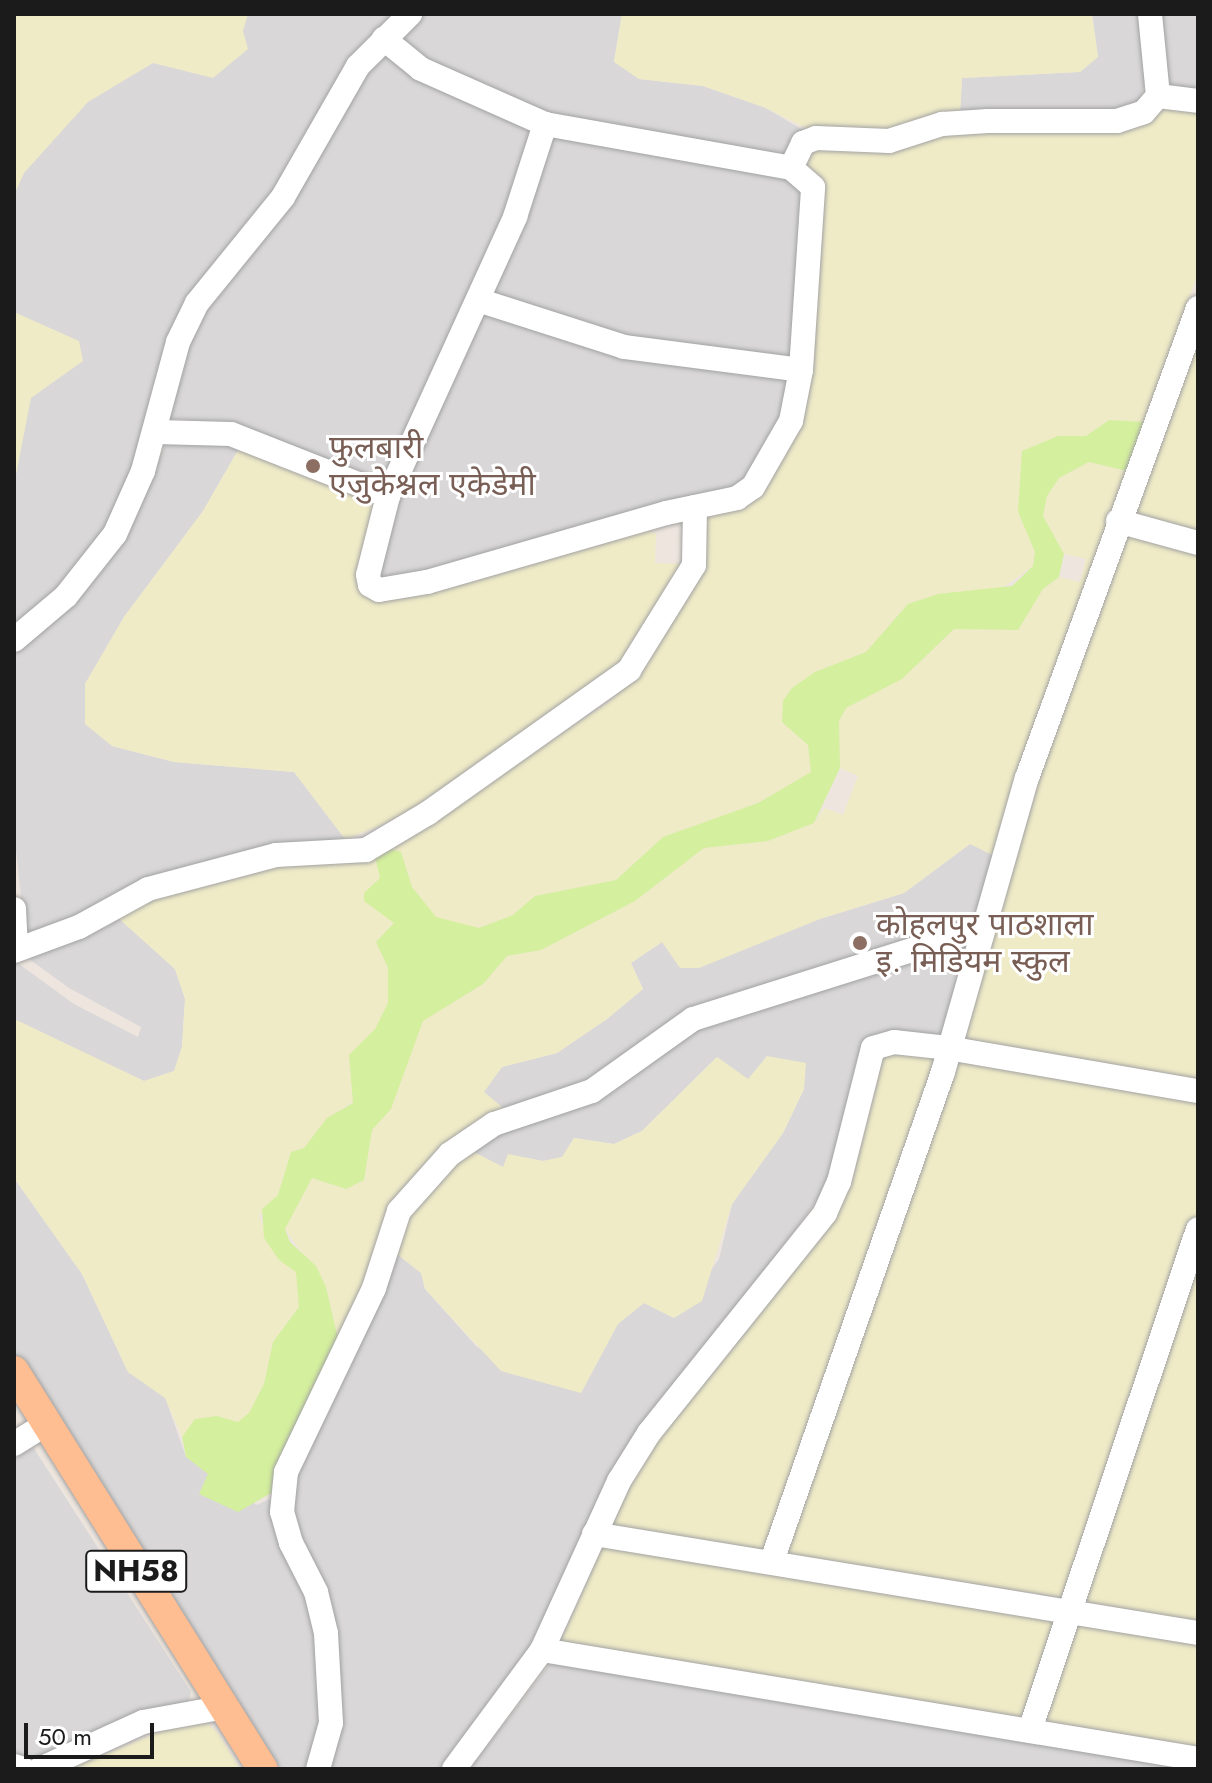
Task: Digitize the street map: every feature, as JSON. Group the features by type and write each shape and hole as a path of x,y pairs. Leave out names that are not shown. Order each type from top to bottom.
{"main road":[{"name":"NH58","path":"14,1371 220,1708 263,1769"}],"street":[{"path":"14,640 66,596 115,534 156,432 178,342 197,303 283,197 358,66 410,14"},
{"path":"1150,14 1158,96"},
{"path":"384,39 421,69 545,124 791,168 813,187 801,370 791,421 753,487 737,498 427,582 379,590 370,585 368,575 388,496 450,352 478,300 515,217 545,124"},
{"path":"791,168 803,143 816,138 889,141 942,124 1133,119 1158,96 1198,101"},
{"path":"478,300 624,347 801,370"},
{"path":"772,1561 874,1277 948,1048 1027,778 1198,308"},
{"path":"156,432 231,434 388,496"},
{"path":"14,909 15,950 79,927 148,889 276,855 366,850 428,813 629,670 694,565 695,507"},
{"path":"1118,521 1198,543"},
{"path":"318,1769 331,1723 326,1633 316,1592 291,1543 282,1512 286,1472 374,1288 399,1211 450,1154 494,1124 592,1091 693,1019 982,928"},
{"path":"454,1769 542,1650 594,1534 649,1433 825,1213 839,1182 873,1048 894,1042 948,1048 1198,1091"},
{"path":"1030,1730 1198,1229"},
{"path":"14,1444 46,1424"},
{"path":"594,1534 1069,1608 1198,1633"},
{"path":"542,1650 715,1676 859,1706 1030,1730 1198,1759"},
{"path":"40,1769 143,1722 220,1708"},
{"path":"14,1766 23,1769"}],"shaded area":[{"path":"14,14 394,14 278,189 217,259 181,316 152,388 140,452 112,530 50,601 14,632"},
{"path":"14,14 248,14 243,31 248,49 213,78 153,63 88,102 24,173 14,195"},
{"path":"424,14 622,14 614,61 639,79 703,86 766,108 803,130 784,157 547,116 421,58 401,43 402,35"},
{"path":"622,14 1092,14 1098,57 1080,72 962,78 960,114 905,133 814,132 766,108 703,86 639,79 614,62"},
{"path":"1092,14 1144,14 1149,70 1137,110 960,114 962,78 1080,72 1098,56"},
{"path":"1158,14 1198,14 1198,92 1166,85"},
{"path":"381,53 531,128 521,183 394,462 381,474 370,474 220,422 165,418 181,348"},
{"path":"1165,107 1198,111 1198,273 1144,422 1109,420 1086,436 1058,436 1018,512 1035,552 1033,566 998,591 938,594 908,604 866,652 815,672 782,722 808,745 811,772 758,803 663,837 616,880 535,896 513,915 479,928 436,918 412,887 401,852 387,848 608,703 638,675 710,511 788,445 808,147"},
{"path":"550,133 767,170 805,187 791,396 747,482 727,492 393,578 381,577 378,566 394,495 457,375"},
{"path":"14,312 79,341 83,361 31,398 14,485"},
{"path":"1198,334 1198,535 1130,515"},
{"path":"176,439 241,445 203,511 124,617 85,684 112,746 174,762 294,772 345,839 318,841 25,935 14,831 14,656 121,546 166,444"},
{"path":"241,445 376,501 379,599 403,599 642,528 656,534 655,563 685,564 622,664 399,818 345,839 294,772 174,762 112,746 85,724 85,684 124,617 203,511"},
{"path":"1089,462 1127,471 997,857 970,844 904,893 820,919 699,968 680,968 662,942 631,963 643,989 607,1019 557,1053 502,1067 484,1092 509,1113 475,1125 383,1241 338,1339 326,1287 285,1229 312,1178 346,1189 364,1180 372,1130 391,1109 423,1021 483,984 507,956 541,950 635,901 704,848 768,841 814,823 825,808 843,815 858,776 840,768 839,721 846,708 902,679 954,629 1018,630 1043,589 1059,577 1080,582 1086,559 1064,554 1043,516 1047,496 1059,478"},
{"path":"1126,529 1198,546 1198,1081 960,1040 1022,826"},
{"path":"970,844 997,857 975,921 763,994 604,1074 509,1113 483,1092 502,1067 557,1053 607,1019 643,989 631,963 662,942 820,919 904,893"},
{"path":"375,857 380,878 364,893 394,923 376,942 388,968 388,1003 375,1029 349,1056 353,1102 327,1118 304,1148 291,1152 278,1195 259,1216 275,1255 297,1272 299,1307 273,1342 264,1384 249,1413 238,1422 217,1416 196,1419 182,1437 165,1398 128,1372 82,1274 14,1178 14,1019 144,1081 174,1071 182,1047 185,999 175,969 116,916 146,899 265,866"},
{"path":"116,916 175,969 185,999 182,1047 174,1071 144,1081 14,1019 15,961 74,1004 138,1037 141,1027 69,988 29,959 35,951"},
{"path":"973,944 945,1034 875,1035 860,1056 827,1187 615,1475 527,1651 444,1769 322,1769 336,1729 290,1486 397,1254 421,1273 425,1289 477,1347 581,1393 618,1323 644,1303 674,1318 719,1259 732,1204 783,1133 804,1089 748,1080 717,1057 642,1131 614,1144 574,1138 563,1157 543,1161 509,1155 503,1168 466,1148 684,1034"},
{"path":"882,1048 940,1058 766,1551 610,1527 650,1448 822,1227"},
{"path":"767,1056 806,1063 804,1089 783,1133 732,1204 702,1301 674,1318 644,1303 618,1324 581,1393 501,1371 425,1289 421,1273 397,1254 399,1224 466,1148 503,1167 508,1154 543,1161 562,1157 574,1138 614,1144 642,1131 717,1057 748,1079"},
{"path":"954,1057 1198,1096 1198,1209 1068,1593 1062,1597 788,1558 786,1552"},
{"path":"14,1178 82,1274 128,1372 165,1397 186,1457 257,1505 269,1499 277,1509 313,1602 324,1718 309,1769 280,1769 265,1754 14,1354"},
{"path":"1198,1256 1198,1627 1086,1605 1081,1596"},
{"path":"33,1447 191,1692 188,1703 106,1725 49,1756 26,1761 14,1755 14,1459"},
{"path":"604,1544 1055,1616 1022,1718 835,1691 756,1673 560,1643"},
{"path":"1081,1624 1198,1641 1198,1752 1048,1728 1047,1714 1071,1634"},
{"path":"552,1661 1198,1769 470,1769"},
{"path":"199,1716 217,1732 240,1769 69,1769"}],"green space":[{"path":"1109,420 1144,422 1127,471 1089,462 1059,478 1047,496 1043,516 1064,554 1059,577 1043,589 1018,630 954,629 902,679 846,708 839,721 840,768 814,823 768,841 704,848 635,901 541,950 507,956 483,984 423,1021 391,1109 372,1130 364,1180 346,1189 312,1178 285,1229 290,1242 316,1266 326,1287 338,1339 283,1450 273,1492 238,1512 199,1494 208,1474 186,1457 182,1437 195,1419 217,1416 238,1422 249,1413 264,1384 273,1342 299,1307 296,1272 279,1260 264,1238 262,1209 278,1195 291,1152 304,1148 327,1118 353,1103 349,1055 375,1029 388,1003 388,968 376,942 394,923 364,901 364,893 380,878 375,857 387,848 401,852 412,887 436,917 479,928 513,915 535,896 616,880 663,837 758,803 811,772 808,745 782,722 783,701 792,688 815,672 866,652 908,604 938,594 1012,586 1033,566 1035,552 1018,512 1022,451 1058,436 1086,436"}],"place":[{"name":"फुलबारी एजुकेश्नल एकेडेमी","path":"313,466"},
{"name":"कोहलपुर पाठशाला इ. मिडियम स्कुल","path":"860,943"}]}
